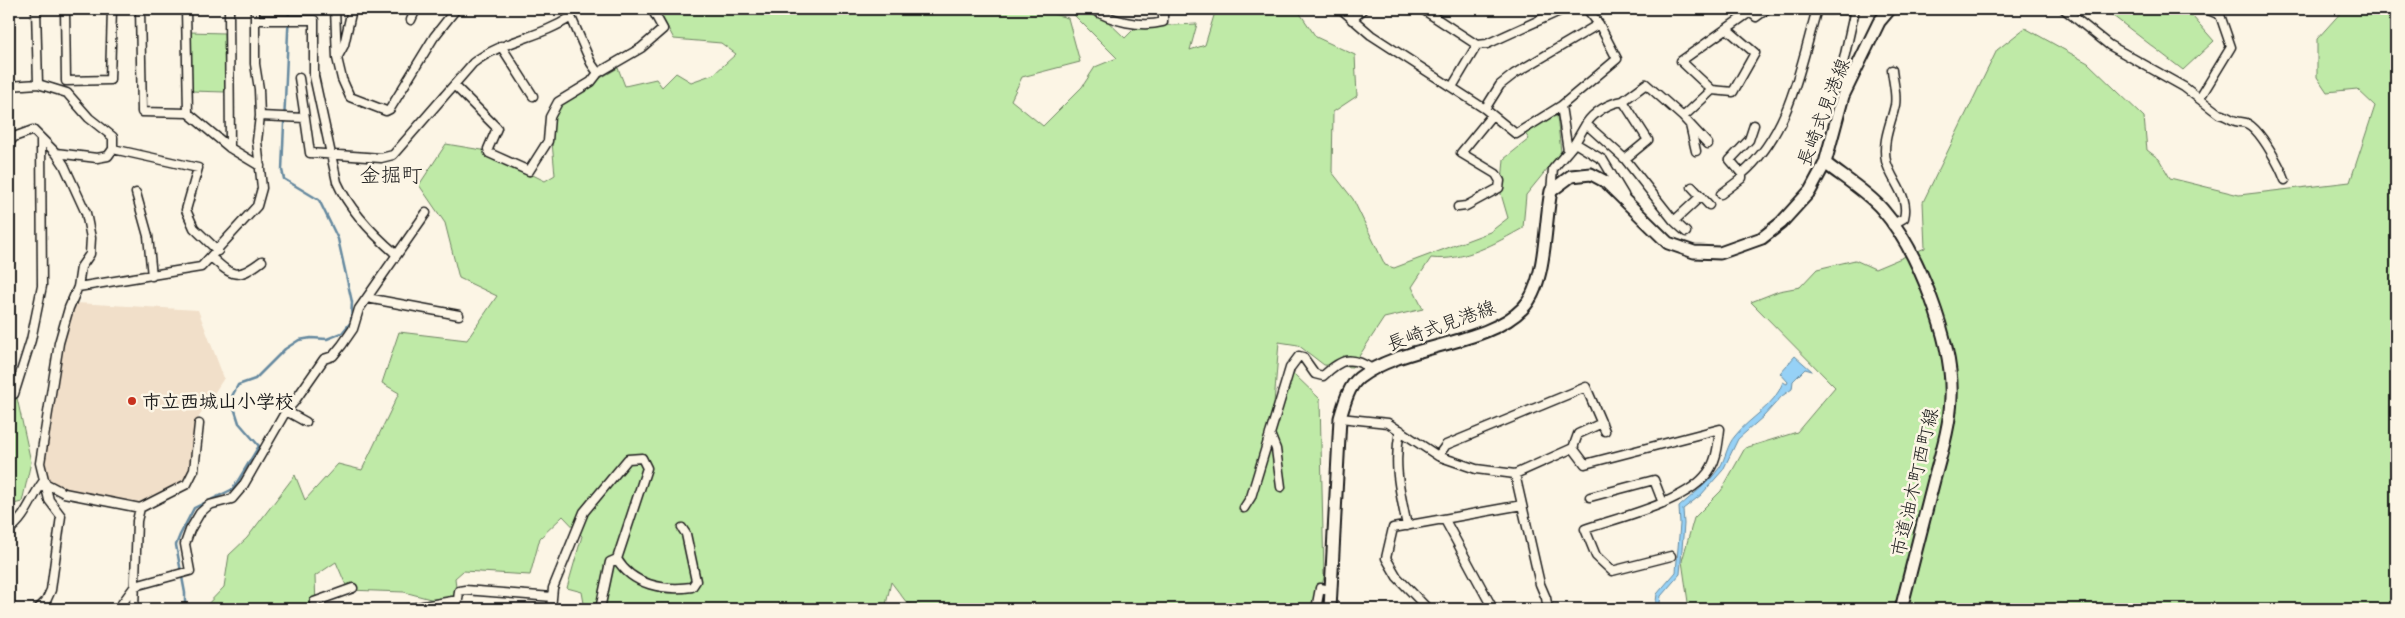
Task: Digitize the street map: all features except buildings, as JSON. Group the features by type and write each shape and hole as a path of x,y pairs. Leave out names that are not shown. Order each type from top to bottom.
{"main road":[{"name":"長崎式見港線","path":"1332,607 1331,590 1340,418 1346,396 1358,378 1390,360 1488,329 1507,320 1524,308 1537,284 1551,191 1571,176 1591,174 1606,182 1668,243 1694,252 1720,253 1762,238 1781,223 1810,191 1825,164 1843,96 1878,22 1890,9"},
{"name":"市道油木町西町線","path":"1825,164 1854,184 1882,209 1892,225 1919,271 1935,307 1944,339 1950,372 1952,398 1947,431 1901,609"}],"street":[{"path":"36,9 38,84"},
{"path":"65,9 66,81 110,80 112,9"},
{"path":"140,9 142,112 188,113 230,148 260,166"},
{"path":"186,9 188,113"},
{"path":"229,9 230,148"},
{"path":"78,288 201,267 218,251 257,206 262,188 257,141 260,116 259,89 255,64 255,9"},
{"path":"335,9 337,58 342,79 350,97 386,111 390,109 434,37 456,9"},
{"path":"337,58 344,45 352,9"},
{"path":"411,20 416,9"},
{"path":"454,85 497,128 488,148 489,153 529,172 548,141 550,117 558,102 591,82 598,73 641,48 663,29 652,9"},
{"path":"1092,9 1103,16 1150,26 1163,22 1163,9"},
{"path":"1341,9 1352,20 1406,59 1485,109 1516,134 1561,106 1616,59 1599,24 1588,9"},
{"path":"1352,20 1362,9"},
{"path":"1422,9 1477,45 1487,44 1564,9"},
{"path":"1727,29 1755,53 1733,92 1712,90 1681,61 1750,12 1756,17 1767,9"},
{"path":"1721,194 1742,178 1742,174 1765,150 1787,112 1817,9 1832,12 1844,9 1852,10 1854,14 1841,72 1843,96"},
{"path":"2064,9 2109,45 2200,98 2204,104 2220,114 2227,115 2234,121 2248,124 2280,168 2285,180"},
{"path":"2200,98 2231,47 2220,15 2206,9"},
{"path":"299,78 310,153 381,158 393,155 473,62 501,46 556,27 571,17 591,63 598,73"},
{"path":"256,20 314,20 314,76 331,154 342,191 377,237 396,254"},
{"path":"1485,109 1500,85 1514,74 1599,24"},
{"path":"1452,87 1477,45"},
{"path":"501,46 533,96"},
{"path":"1892,70 1895,103 1886,134 1886,162 1905,202 1906,210 1904,218 1892,225"},
{"path":"9,86 38,84 67,93 89,118 108,131 113,137 114,149 108,156 97,158 56,153"},
{"path":"1551,191 1552,169 1575,142 1591,116 1615,102 1623,100 1646,84 1684,117 1708,144"},
{"path":"1684,117 1712,90"},
{"path":"1623,100 1648,140 1625,160"},
{"path":"1561,106 1568,150"},
{"path":"1458,207 1466,206 1499,188 1500,181 1496,174 1461,153 1492,115"},
{"path":"260,116 305,118"},
{"path":"1689,123 1696,151"},
{"path":"1586,124 1625,160 1674,221 1686,232"},
{"path":"1742,174 1730,160 1749,140 1754,125"},
{"path":"9,143 14,137 25,131 33,130 56,153 75,187 86,213 91,238 90,254 81,267 78,288 66,317 52,381 40,463 43,482 49,500 61,516 51,590 46,601 38,609"},
{"path":"14,394 31,340 42,286 41,139"},
{"path":"1575,142 1603,160 1630,205"},
{"path":"114,149 198,168 186,210 194,228 218,251"},
{"path":"1692,187 1709,205"},
{"path":"136,193 148,236 152,276"},
{"path":"1674,221 1701,196"},
{"path":"118,609 135,586 190,571 185,544 190,530 200,513 209,505 232,499 243,486 286,411 324,359 333,356 342,345 353,329 359,309 426,213"},
{"path":"211,257 230,274 237,275 247,273 262,261"},
{"path":"367,298 459,315"},
{"path":"1244,508 1251,497 1290,368 1299,356 1303,357 1315,374 1323,376 1336,364 1350,359 1360,361 1374,370"},
{"path":"1340,418 1388,423 1438,456 1476,469 1516,474 1573,448 1578,434 1603,427 1586,387 1446,445 1438,456"},
{"path":"286,411 306,422"},
{"path":"43,482 64,493 140,508 187,484 194,470 199,424"},
{"path":"1573,448 1585,464 1720,429 1716,457 1705,477 1684,492 1663,503 1585,529 1596,556 1612,571 1671,556"},
{"path":"1400,430 1395,454 1398,482 1407,526"},
{"path":"1270,434 1276,449 1281,487"},
{"path":"551,609 553,588 584,512 628,459 642,458 646,468 617,559 610,562 600,609"},
{"path":"1516,474 1540,584 1548,609"},
{"path":"1590,496 1654,480 1663,503"},
{"path":"9,530 24,514 43,482"},
{"path":"1428,609 1397,577 1386,558 1393,528 1522,506"},
{"path":"134,609 137,521 140,508"},
{"path":"1445,520 1493,609"},
{"path":"617,559 627,574 646,584 678,589 692,587 696,581 686,534 682,528"},
{"path":"318,609 314,602 353,588"},
{"path":"1316,609 1320,588 1331,590"},
{"path":"406,609 458,600 459,591 465,590 552,597"}],"shaded area":[{"name":"市立西城山小学校","path":"76,303 198,310 224,378 195,423 189,470 182,481 139,502 63,489 48,479 44,461 64,340"}],"green space":[{"path":"658,9 1051,9 1053,14 1068,18 1080,62 1022,77 1011,100 1043,126 1082,87 1095,67 1117,58 1072,13 1100,14 1125,38 1142,21 1150,26 1197,24 1190,50 1205,45 1216,9 1297,9 1316,37 1355,55 1357,96 1333,112 1332,172 1353,199 1385,265 1394,268 1490,232 1508,218 1501,194 1504,159 1529,139 1520,126 1557,116 1561,152 1526,195 1523,228 1491,245 1467,254 1456,257 1431,258 1412,287 1423,309 1384,318 1352,367 1324,365 1298,345 1279,342 1274,403 1294,374 1320,399 1324,577 1318,609 933,609 907,603 891,582 885,609 585,609 582,592 567,588 582,536 563,516 540,538 530,575 463,571 455,578 457,597 438,601 404,592 348,590 336,562 315,576 316,609 203,609 224,587 229,555 247,538 295,475 305,500 338,464 362,470 399,393 382,383 399,332 467,340 497,296 459,278 445,223 419,185 446,144 482,150 545,181 555,175 550,120 569,96 618,68 625,86 656,79 662,87 676,73 691,82 714,74 736,54 721,43 674,39"},
{"path":"2104,9 2186,9 2214,41 2183,70"},
{"path":"2344,9 2396,9 2396,609 1689,609 1682,561 1694,518 1721,491 1745,448 1797,432 1835,387 1751,302 1779,291 1800,287 1817,269 1855,260 1875,269 1925,248 1923,202 1997,50 2025,28 2088,63 2144,117 2147,150 2159,159 2170,178 2239,195 2350,182 2375,106 2357,89 2327,92 2317,77 2317,39"},
{"path":"190,32 224,33 225,92 191,91"},
{"path":"17,398 31,462 22,502 9,505 9,399"}],"water":[{"path":"1795,356 1812,371 1805,369 1793,381 1792,389 1782,396 1764,416 1738,439 1723,470 1701,495 1683,509 1684,524 1680,574 1661,596 1659,609 1655,609 1657,594 1676,572 1680,524 1679,507 1711,478 1720,467 1735,436 1768,405 1779,391 1783,382 1787,384 1788,382 1780,373"}],"waterway":[{"path":"185,609 185,593 176,545 180,535 194,508 233,489 259,446 239,423 231,398 238,385 255,379 285,349 299,340 311,338 327,339 342,333 351,322 352,302 338,239 319,200 284,179 282,170 289,9"}],"place":[{"name":"市立西城山小学校","path":"132,401"}],"district":[{"name":"金掘町","path":"391,175"}]}
